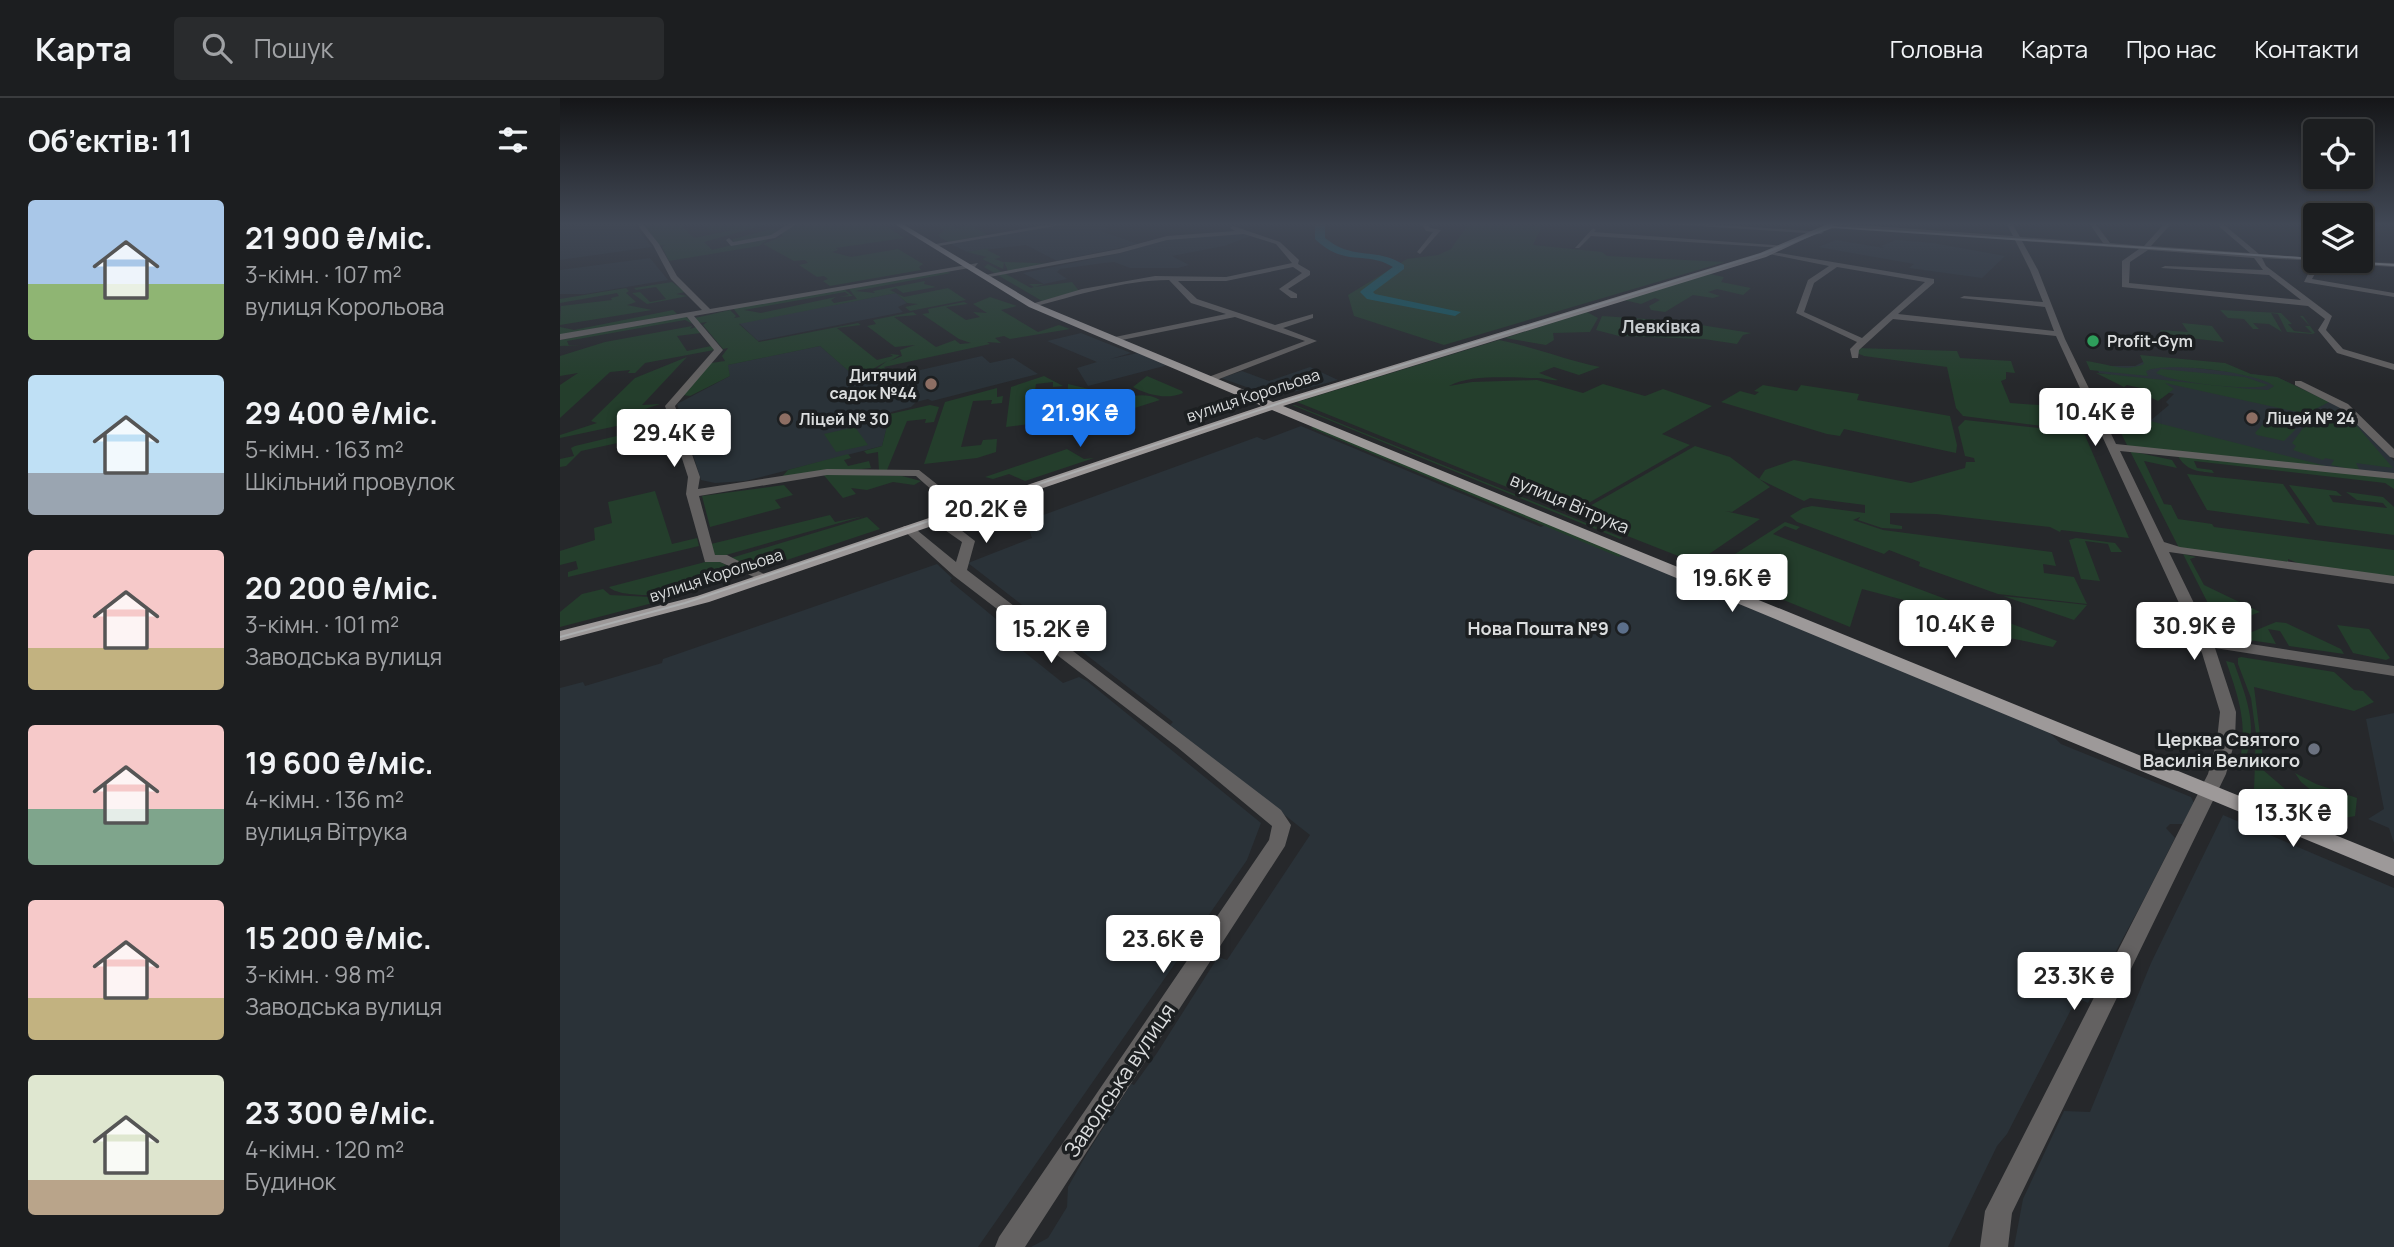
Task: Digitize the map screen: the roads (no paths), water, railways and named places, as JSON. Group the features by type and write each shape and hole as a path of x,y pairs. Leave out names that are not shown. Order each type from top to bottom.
{"main road":[{"name":"вулиця Вітрука","path":"989,277 1034,304 1117,340 2210,789 2394,868"},
{"name":"вулиця Корольова","path":"761,577 1274,404 1684,277"},
{"name":"вулиця Корольова","path":"1274,404 1690,277"},
{"name":"вулиця Вітрука","path":"1117,340 1274,404"},
{"name":"вулиця Корольова","path":"560,634 761,577 957,511"},
{"name":"вулиця Вітрука","path":"2210,789 2394,860"}],"street":[{"path":"674,277 708,311"},
{"path":"560,337 907,277"},
{"path":"1034,304 1082,291 1171,278 1226,279 1238,277"},
{"path":"1294,296 1283,289 1302,277"},
{"path":"1819,277 1811,282 1800,313 1862,341"},
{"path":"1855,356 1854,349 1862,341 1931,281 1905,277"},
{"path":"1994,1247 1999,1211 2210,789 2221,763 2228,712 2205,642 2059,334 2036,277"},
{"path":"2124,277 2126,286 2240,294 2313,304"},
{"path":"2276,277 2329,318 2322,330 2340,351 2394,367"},
{"path":"2310,277 2308,280 2394,295"},
{"path":"1171,278 1194,302 1313,341 1214,378"},
{"path":"1964,298 2047,305"},
{"path":"689,314 719,350 670,406 694,477 692,494 710,559 722,558 761,577"},
{"path":"1117,340 1234,315"},
{"path":"1276,328 1310,316"},
{"path":"1891,316 2059,334"},
{"path":"2298,383 2340,403 2394,455"},
{"path":"2112,447 2394,476"},
{"path":"692,494 821,473 919,473 957,511 945,520 946,525 969,541 959,573 908,529"},
{"path":"2159,545 2179,551 2394,580"},
{"name":"Заводська вулиця","path":"959,573 1165,727 1274,815 1283,831 1009,1247"},
{"path":"2205,642 2394,671"}],"waterway":[{"path":"1387,277 1366,292 1371,297 1455,312"}],"tram line":[{"path":"560,637 685,603 1286,401 1689,277"}],"place":[{"name":"Profit-Gym","path":"2093,341"},
{"name":"Дитячий садок №44","path":"931,384"},
{"name":"Ліцей № 24","path":"2252,418"},
{"name":"Ліцей № 30","path":"785,419"},
{"name":"Нова Пошта №9","path":"1623,628"},
{"name":"Церква Святого Василія Великого","path":"2314,749"}],"district":[{"name":"Левківка","path":"1661,326"}]}
